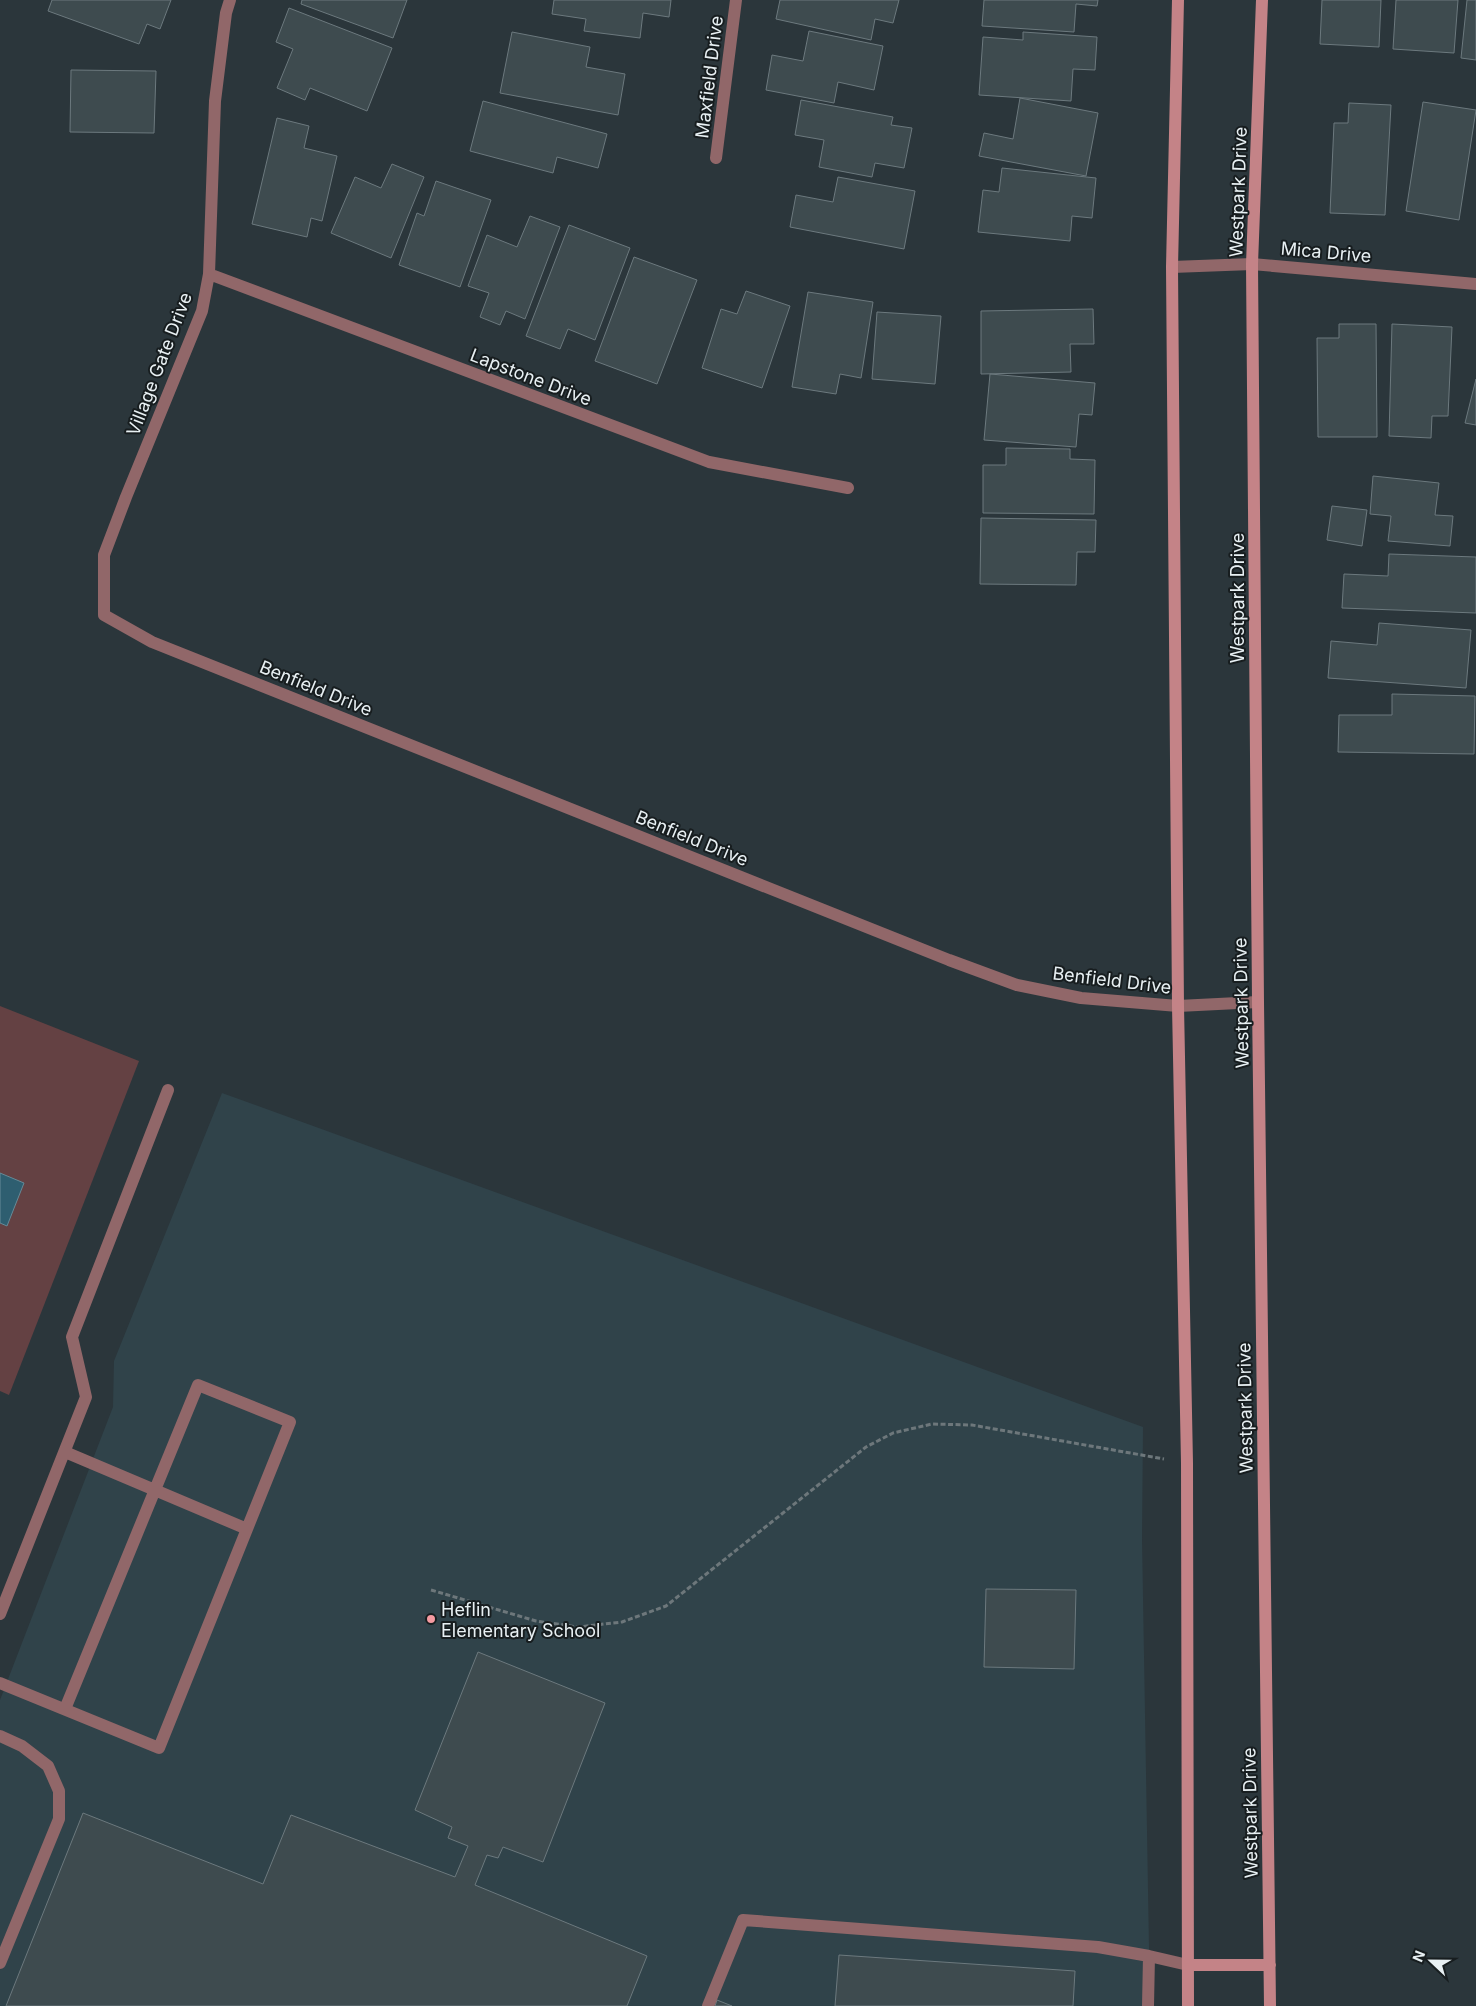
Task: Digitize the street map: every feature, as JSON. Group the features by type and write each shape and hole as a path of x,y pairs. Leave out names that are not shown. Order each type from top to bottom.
{"main road":[{"path":"1178,0 1172,267 1178,1006 1187,1463 1188,2006"},
{"name":"Westpark Drive","path":"1262,0 1252,264 1258,1002 1270,2006"},
{"path":"1188,1965 1270,1965"}],"street":[{"name":"Village Gate Drive","path":"130,630 104,615 104,555 202,311 208,274 215,101 226,13 230,0"},
{"name":"Maxfield Drive","path":"716,158 736,0"},
{"name":"Mica Drive","path":"1172,267 1252,264 1476,284"},
{"name":"Lapstone Drive","path":"208,274 709,462 848,488"},
{"name":"Benfield Drive","path":"130,630 162,646 939,956 1017,985 1081,998 1178,1006 1258,1002"},
{"path":"0,1614 86,1397 72,1337 168,1090"},
{"path":"0,1684 159,1748 290,1422 198,1385 65,1709"},
{"path":"65,1452 247,1529"},
{"path":"0,1736 22,1746 48,1766 59,1791 59,1819 0,1963"},
{"path":"708,2006 743,1920 1098,1947 1188,1965"},
{"path":"1148,2006 1149,1956"}],"path":[{"path":"430,1590 536,1621 578,1627 622,1622 666,1606 866,1447 893,1433 932,1424 972,1425 1187,1463"}],"shaded area":[{"path":"0,1006 139,1061 9,1395 0,1391"},
{"name":"Heflin Elementary School","path":"222,1093 1143,1427 1142,1539 1150,2006 0,2006 0,1700 113,1407 114,1361"}],"water":[{"path":"0,1173 24,1183 7,1226 0,1223"}],"building":[{"path":"52,0 171,0 160,29 147,24 139,44 48,11"},
{"path":"302,0 407,0 393,38 301,4"},
{"path":"554,0 671,0 669,17 643,13 640,38 584,31 586,19 552,14"},
{"path":"780,0 899,0 893,23 875,19 871,40 776,19"},
{"path":"984,0 1098,0 1097,6 1076,4 1074,32 982,26"},
{"path":"1322,0 1381,0 1379,47 1320,44"},
{"path":"1396,0 1458,0 1454,53 1393,49"},
{"path":"1467,0 1476,0 1476,60 1461,58"},
{"path":"289,8 392,48 367,111 310,88 305,100 277,88 293,49 276,42"},
{"path":"809,31 883,46 874,90 838,82 834,103 766,90 772,55 803,61"},
{"path":"512,32 590,47 586,67 625,74 618,115 500,93"},
{"path":"1023,32 1097,37 1095,70 1073,69 1071,101 979,95 983,37 1023,40"},
{"path":"71,70 156,71 154,133 70,132"},
{"path":"1020,98 1098,113 1086,176 979,156 984,133 1013,139"},
{"path":"801,100 893,117 891,125 912,128 904,168 875,163 872,177 819,167 824,140 795,135"},
{"path":"483,101 607,134 598,168 557,157 553,173 470,151"},
{"path":"1423,102 1476,110 1459,220 1406,211"},
{"path":"1349,103 1391,105 1385,215 1330,213 1334,123 1348,123"},
{"path":"277,118 309,126 304,148 337,156 322,221 311,218 307,237 252,224"},
{"path":"392,164 424,177 391,258 331,233 355,177 381,188"},
{"path":"1002,168 1096,178 1092,218 1072,216 1070,241 978,232 983,190 999,192"},
{"path":"838,177 915,191 904,249 790,227 796,195 833,202"},
{"path":"436,181 491,200 460,287 399,265 417,213 424,216"},
{"path":"530,216 560,227 525,319 506,311 500,325 480,317 489,293 468,286 487,235 517,247"},
{"path":"569,225 630,248 595,340 568,329 560,349 526,336"},
{"path":"634,257 697,280 657,384 595,361"},
{"path":"746,291 790,306 762,388 702,368 721,309 737,314"},
{"path":"808,292 873,302 861,378 840,374 836,394 792,387"},
{"path":"1093,309 1094,344 1070,344 1071,372 981,374 981,311"},
{"path":"877,312 941,316 935,384 872,379"},
{"path":"1339,324 1376,324 1377,437 1318,437 1317,338 1339,338"},
{"path":"1392,324 1452,327 1448,416 1432,416 1431,438 1389,436"},
{"path":"990,374 1095,383 1092,415 1079,414 1076,447 984,440"},
{"path":"1476,379 1476,425 1465,423"},
{"path":"1006,448 1070,449 1070,459 1095,460 1094,514 983,513 983,465 1006,465"},
{"path":"1373,476 1439,483 1435,515 1453,516 1450,546 1388,541 1391,516 1370,514"},
{"path":"1332,506 1367,510 1362,546 1327,540"},
{"path":"981,518 1096,520 1095,552 1077,552 1076,585 980,584"},
{"path":"1389,554 1476,557 1476,613 1342,608 1344,574 1388,576"},
{"path":"1379,623 1471,630 1466,688 1328,678 1331,641 1377,645"},
{"path":"1392,694 1475,696 1474,754 1338,752 1339,715 1392,715"},
{"path":"986,1589 1076,1590 1074,1669 984,1667"},
{"path":"478,1652 605,1703 543,1862 503,1847 498,1858 487,1855 475,1885 647,1956 627,2006 6,2006 83,1813 263,1884 291,1815 455,1877 468,1846 448,1838 452,1827 415,1810"},
{"path":"839,1955 1075,1971 1073,2006 835,2006"},
{"path":"717,2000 732,2006 715,2006"}],"place":[{"name":"Heflin Elementary School","path":"431,1619"}]}
